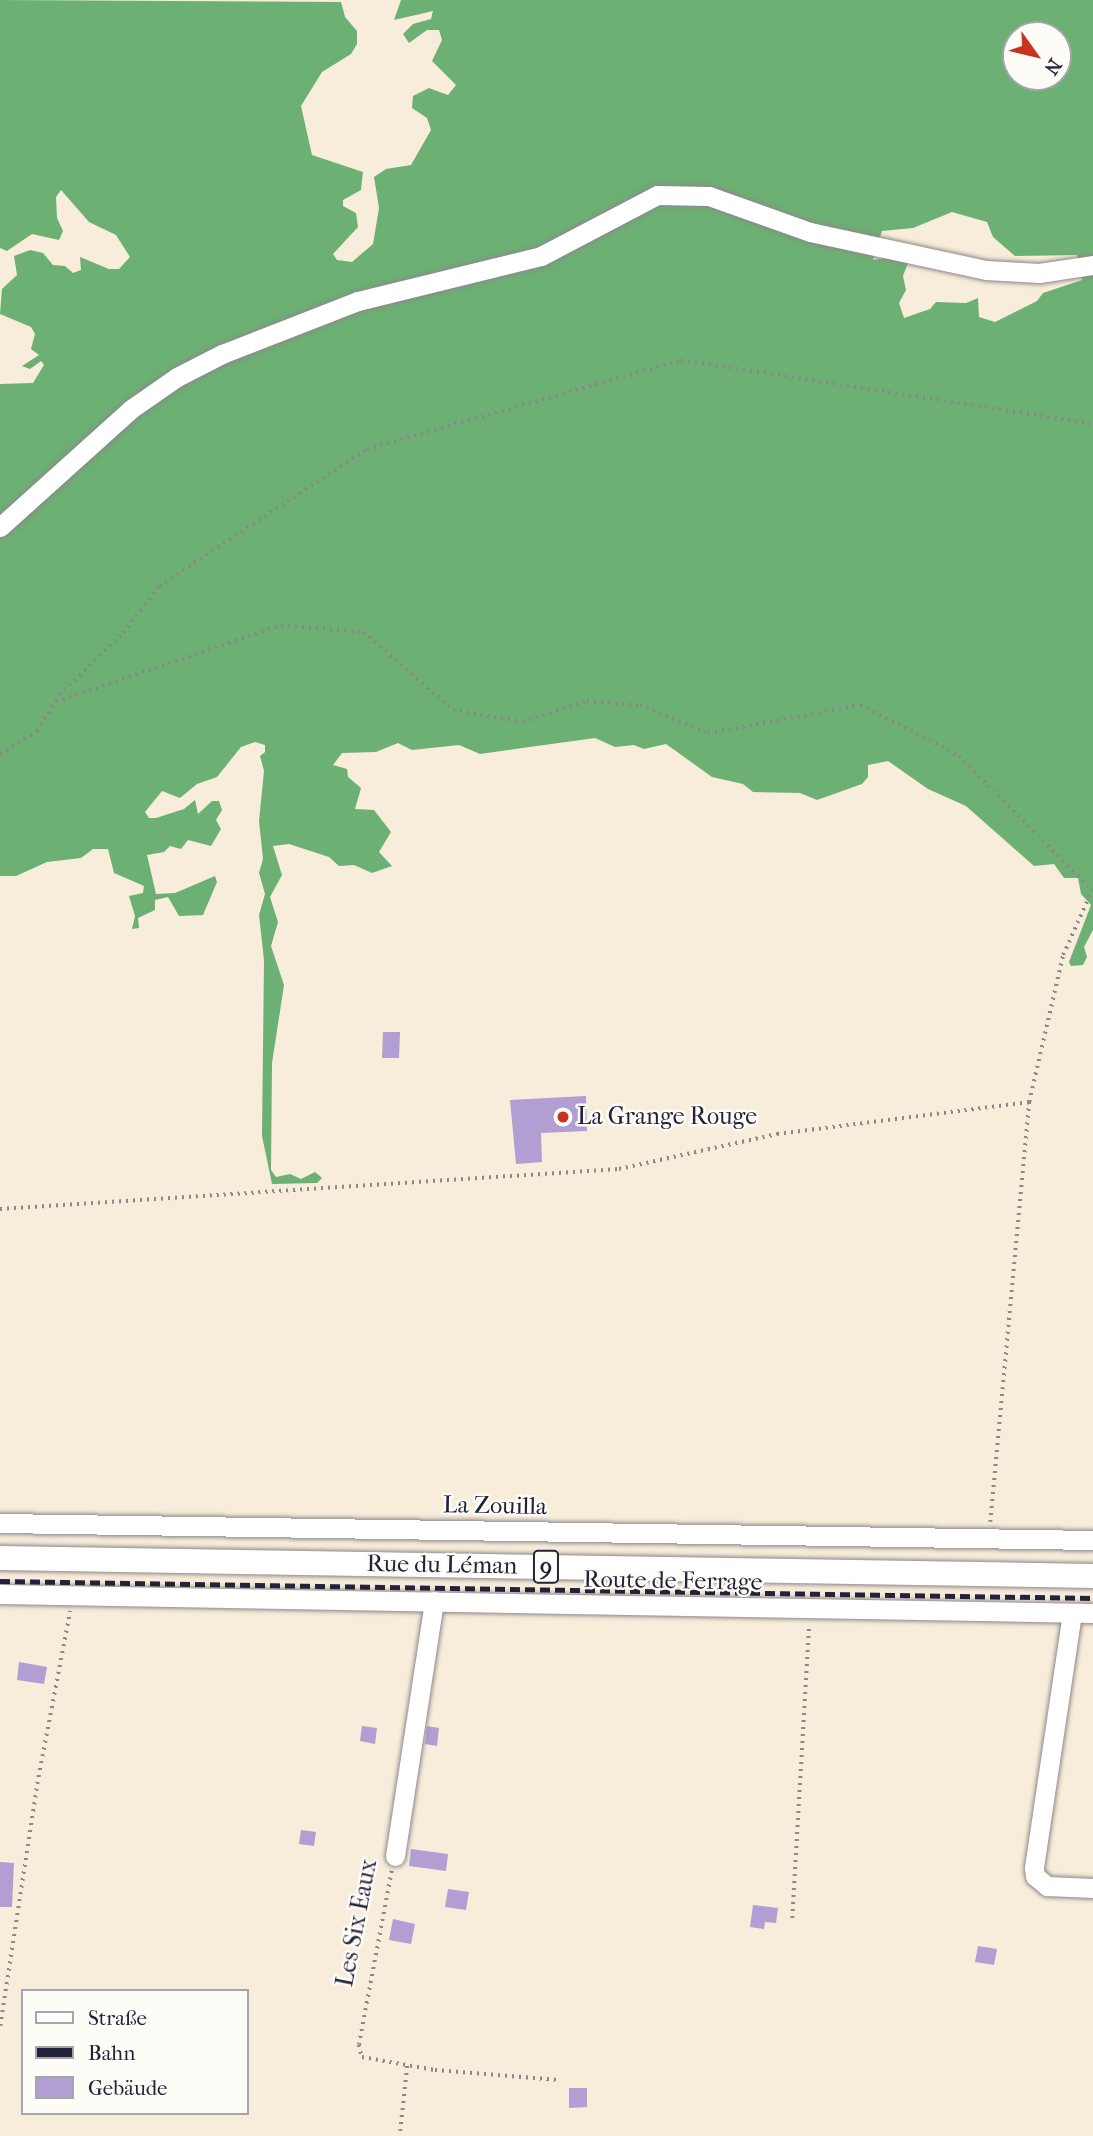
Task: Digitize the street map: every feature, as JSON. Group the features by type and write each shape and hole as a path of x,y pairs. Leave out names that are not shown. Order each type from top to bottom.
{"main road":[{"name":"Rue du Léman","path":"0,1558 1093,1576"}],"street":[{"path":"0,527 131,410 211,360 325,311 541,256 657,195 709,196 810,232 986,270 1039,272 1093,265"},
{"name":"La Zouilla","path":"0,1523 1093,1540"},
{"name":"Route de Ferrage","path":"0,1594 1093,1613"},
{"name":"Les Six Eaux","path":"395,1856 434,1601"},
{"path":"1072,1613 1034,1868 1035,1876 1047,1886 1093,1888"}],"path":[{"path":"0,754 37,731 56,702 123,633 159,586 367,449 681,360 1093,425"},
{"path":"56,702 281,625 364,632 453,710 523,722 587,701 640,705 708,733 861,705 959,756 1093,890 1063,955 1029,1102 989,1538"},
{"path":"0,1209 619,1169 777,1134 1029,1102"},
{"path":"0,2026 37,1784 70,1620 69,1595"},
{"path":"792,1918 810,1607"},
{"name":"Les Six Eaux","path":"395,1856 359,2048 365,2059 559,2080"},
{"path":"400,2131 407,2065"}],"green space":[{"path":"0,0 341,2 345,17 357,31 357,44 351,54 322,72 301,106 312,155 363,172 361,190 343,200 343,206 356,213 358,227 333,254 337,260 352,262 373,244 379,208 374,177 386,169 411,165 431,130 427,118 412,108 413,96 429,88 448,95 456,85 432,61 442,40 439,30 427,30 409,43 403,34 413,24 431,19 433,11 394,20 401,0 1093,0 1093,930 1084,947 1087,957 1083,965 1071,966 1069,962 1091,905 1081,894 1078,878 1064,878 1054,864 1034,866 966,806 928,789 888,761 868,765 868,777 862,784 817,800 800,793 753,792 743,784 712,777 666,744 644,749 634,745 615,747 595,738 480,754 459,745 412,750 398,743 376,752 342,753 333,765 347,769 348,777 361,788 355,809 374,810 391,832 379,852 392,866 372,873 354,865 339,866 329,857 289,844 273,846 282,875 270,897 278,922 271,946 284,985 272,1063 271,1170 276,1177 290,1174 301,1179 315,1172 322,1178 317,1183 272,1184 262,1136 264,960 259,915 265,894 259,873 263,859 259,821 264,771 260,756 265,752 265,745 255,742 241,747 217,777 197,784 180,798 162,791 145,812 149,818 156,818 184,809 195,800 198,814 212,801 219,801 222,810 216,820 221,829 211,846 188,840 181,849 170,846 164,852 147,855 156,894 175,893 215,876 217,882 203,915 179,916 168,897 155,900 155,910 138,918 139,928 132,929 135,916 129,896 143,893 144,886 114,873 108,849 93,849 81,858 47,862 16,876 0,876 0,384 33,383 44,365 41,361 30,369 22,366 39,355 31,349 35,334 31,327 0,314 2,289 17,275 14,256 30,250 43,253 53,265 65,266 73,273 81,270 80,257 109,269 119,269 130,257 116,235 89,222 61,190 56,197 57,218 63,231 59,240 32,234 7,251 0,248","holes":["952,212 987,222 993,237 1015,256 1077,255 1082,280 1043,293 1037,301 995,322 979,317 978,298 966,303 936,302 930,309 904,318 899,303 906,290 903,276 908,263 895,256 873,260 882,231 913,228"]}],"building":[{"path":"383,1032 400,1032 399,1058 382,1058"},
{"path":"586,1096 587,1131 541,1133 542,1162 516,1164 510,1100"},
{"path":"19,1662 47,1667 44,1684 17,1680"},
{"path":"362,1726 377,1728 375,1744 360,1741"},
{"path":"427,1726 439,1728 437,1746 425,1744"},
{"path":"301,1830 316,1832 314,1846 299,1844"},
{"path":"411,1849 448,1854 446,1871 409,1866"},
{"path":"0,1862 14,1863 12,1907 0,1907"},
{"path":"448,1889 469,1892 466,1910 445,1907"},
{"path":"753,1905 778,1908 776,1923 765,1922 764,1929 750,1927"},
{"path":"393,1919 415,1924 411,1944 389,1940"},
{"path":"978,1946 997,1949 994,1965 975,1962"},
{"path":"569,2088 587,2088 587,2107 569,2108"}],"railway":[{"path":"0,1581 1093,1598"}],"place":[{"name":"La Grange Rouge","path":"563,1117"}]}
